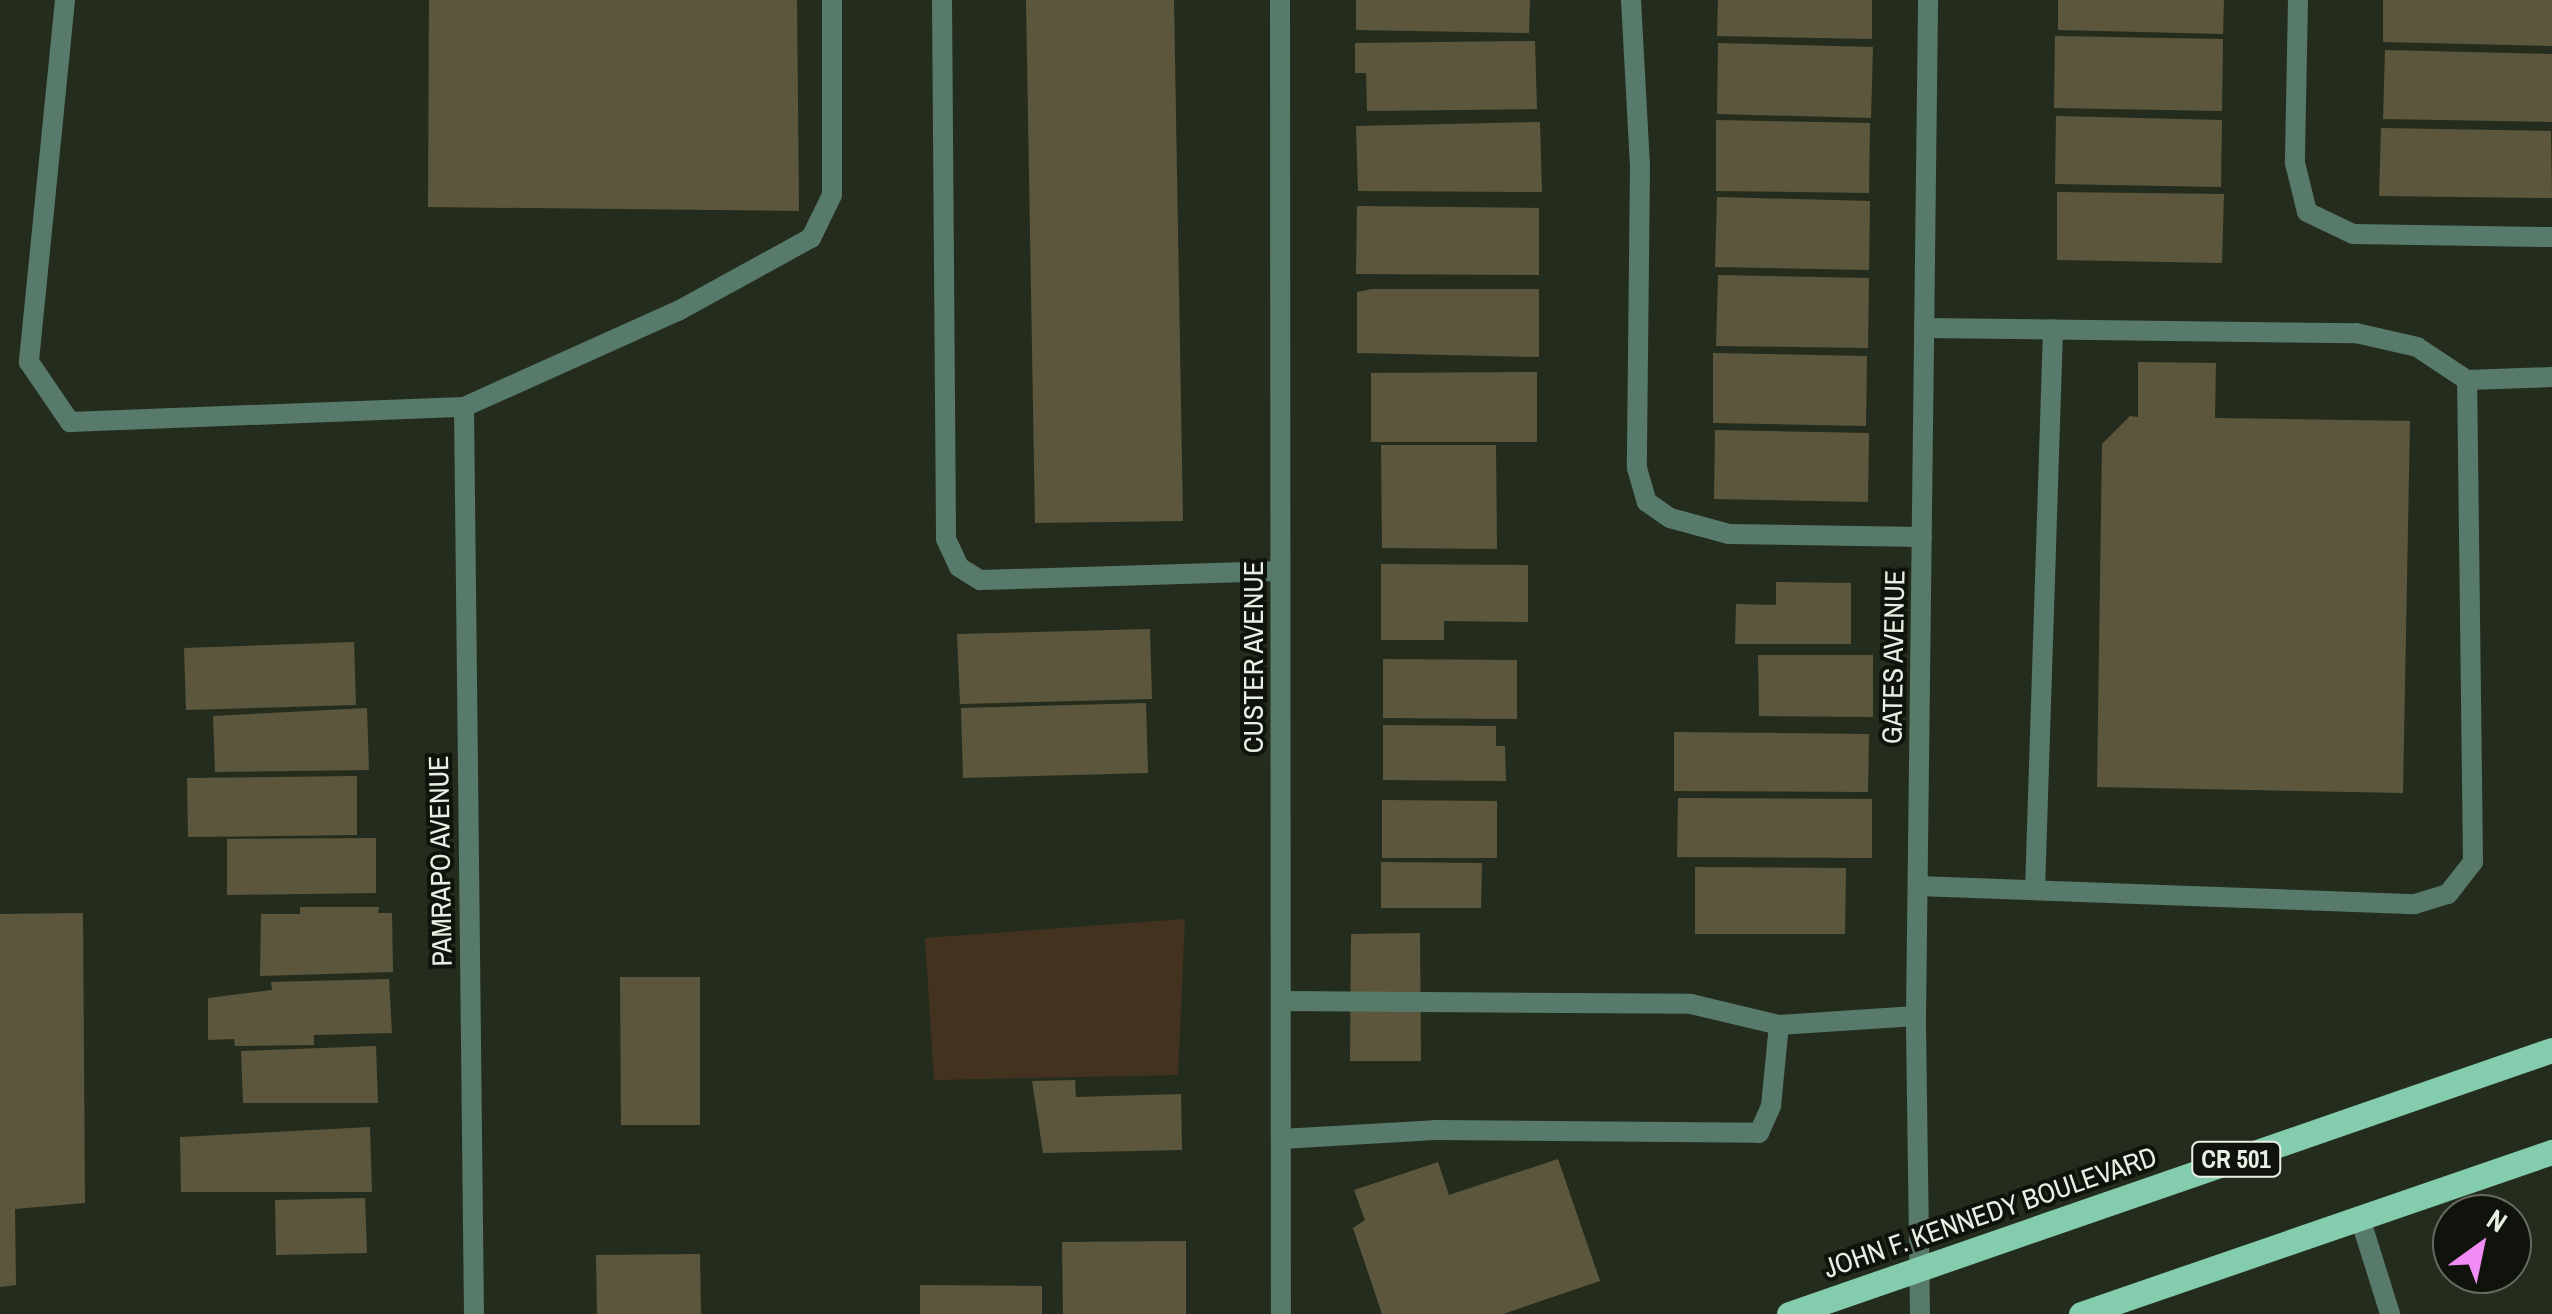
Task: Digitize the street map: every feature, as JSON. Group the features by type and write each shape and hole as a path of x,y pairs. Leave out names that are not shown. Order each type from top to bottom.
{"main road":[{"name":"JOHN F. KENNEDY BOULEVARD","path":"1788,1314 2552,1050"},
{"path":"2081,1314 2127,1306 2360,1218 2552,1152"}],"street":[{"path":"66,0 28,362 70,422 464,407 678,311 811,238 832,195 832,0"},
{"path":"942,0 946,539 959,568 980,580 1280,571"},
{"name":"CUSTER AVENUE","path":"1280,0 1281,1314"},
{"path":"1631,0 1640,164 1637,468 1647,502 1670,518 1729,534 1922,537"},
{"name":"GATES AVENUE","path":"1920,1314 1916,1016 1928,0"},
{"path":"2298,0 2295,163 2307,212 2353,234 2552,237"},
{"path":"1924,328 2356,333 2417,348 2467,380 2552,376"},
{"path":"2035,890 2053,329"},
{"path":"1918,886 2415,904 2448,894 2473,862 2467,380"},
{"name":"PAMRAPO AVENUE","path":"464,407 474,1314"},
{"path":"1281,1001 1692,1004 1779,1025 1916,1016"},
{"path":"1280,1139 1435,1130 1759,1133 1771,1106 1779,1025"},
{"path":"2360,1218 2390,1314"}],"shaded area":[{"path":"1185,919 1178,1075 934,1080 925,938"}],"building":[{"path":"429,0 797,0 799,211 428,207"},
{"path":"1026,0 1174,0 1183,521 1035,523"},
{"path":"1356,0 1530,0 1529,33 1356,30"},
{"path":"1718,0 1872,0 1872,39 1717,36"},
{"path":"2058,0 2224,0 2223,34 2058,30"},
{"path":"2383,0 2552,0 2552,46 2383,42"},
{"path":"2055,36 2223,39 2222,111 2054,108"},
{"path":"1535,41 1537,109 1367,111 1366,73 1355,73 1355,43"},
{"path":"1718,43 1873,47 1871,118 1717,114"},
{"path":"2385,50 2552,54 2552,122 2383,119"},
{"path":"2056,116 2222,120 2221,187 2055,184"},
{"path":"1716,120 1870,123 1869,193 1716,191"},
{"path":"1540,122 1542,192 1358,191 1356,126"},
{"path":"2381,128 2551,131 2552,198 2379,196"},
{"path":"2057,192 2224,194 2222,263 2057,260"},
{"path":"1717,197 1870,201 1869,270 1715,267"},
{"path":"1357,206 1539,208 1539,275 1356,274"},
{"path":"1718,275 1869,278 1868,348 1716,346"},
{"path":"1539,289 1539,357 1357,353 1357,292"},
{"path":"1713,353 1867,356 1866,426 1713,423"},
{"path":"2138,362 2216,363 2215,418 2410,421 2403,793 2097,787 2102,444 2130,416 2138,417"},
{"path":"1537,372 1537,442 1371,442 1371,373"},
{"path":"1715,430 1869,433 1868,502 1714,499"},
{"path":"1381,445 1496,445 1497,549 1382,548"},
{"path":"1381,564 1528,565 1528,622 1444,621 1444,640 1381,640"},
{"path":"1776,582 1851,583 1851,644 1735,644 1736,604 1776,605"},
{"path":"1150,629 1152,699 960,704 957,634"},
{"path":"354,642 356,705 186,710 184,648"},
{"path":"1758,655 1873,655 1873,717 1759,716"},
{"path":"1383,659 1517,660 1517,719 1383,718"},
{"path":"1146,703 1148,773 963,778 961,708"},
{"path":"367,708 369,770 215,772 213,716"},
{"path":"1383,725 1496,726 1496,746 1505,746 1506,781 1383,780"},
{"path":"1674,732 1869,734 1868,792 1674,791"},
{"path":"357,776 357,835 188,837 187,778"},
{"path":"1678,798 1872,799 1872,858 1677,857"},
{"path":"1382,800 1497,801 1497,858 1382,858"},
{"path":"376,838 376,893 227,895 227,839"},
{"path":"1381,862 1482,863 1481,908 1381,908"},
{"path":"1695,867 1846,868 1845,934 1695,934"},
{"path":"300,907 379,907 378,913 392,913 393,972 260,976 261,914 300,914"},
{"path":"83,913 85,1203 15,1209 16,1285 0,1287 0,914"},
{"path":"1420,933 1421,1061 1350,1061 1351,934"},
{"path":"620,977 700,977 700,1125 621,1125"},
{"path":"389,979 392,1033 314,1035 314,1045 235,1046 234,1039 208,1040 208,998 272,990 271,982"},
{"path":"376,1046 378,1103 243,1103 241,1051"},
{"path":"1075,1080 1076,1097 1181,1094 1182,1150 1043,1153 1032,1081"},
{"path":"370,1127 372,1192 181,1192 180,1137"},
{"path":"1558,1159 1600,1281 1503,1314 1382,1314 1353,1228 1365,1220 1354,1190 1438,1162 1449,1195"},
{"path":"365,1198 367,1253 276,1255 275,1200"},
{"path":"1186,1241 1186,1314 1063,1314 1062,1242"},
{"path":"700,1254 701,1314 597,1314 596,1255"},
{"path":"920,1285 1042,1286 1042,1314 920,1314"}]}
